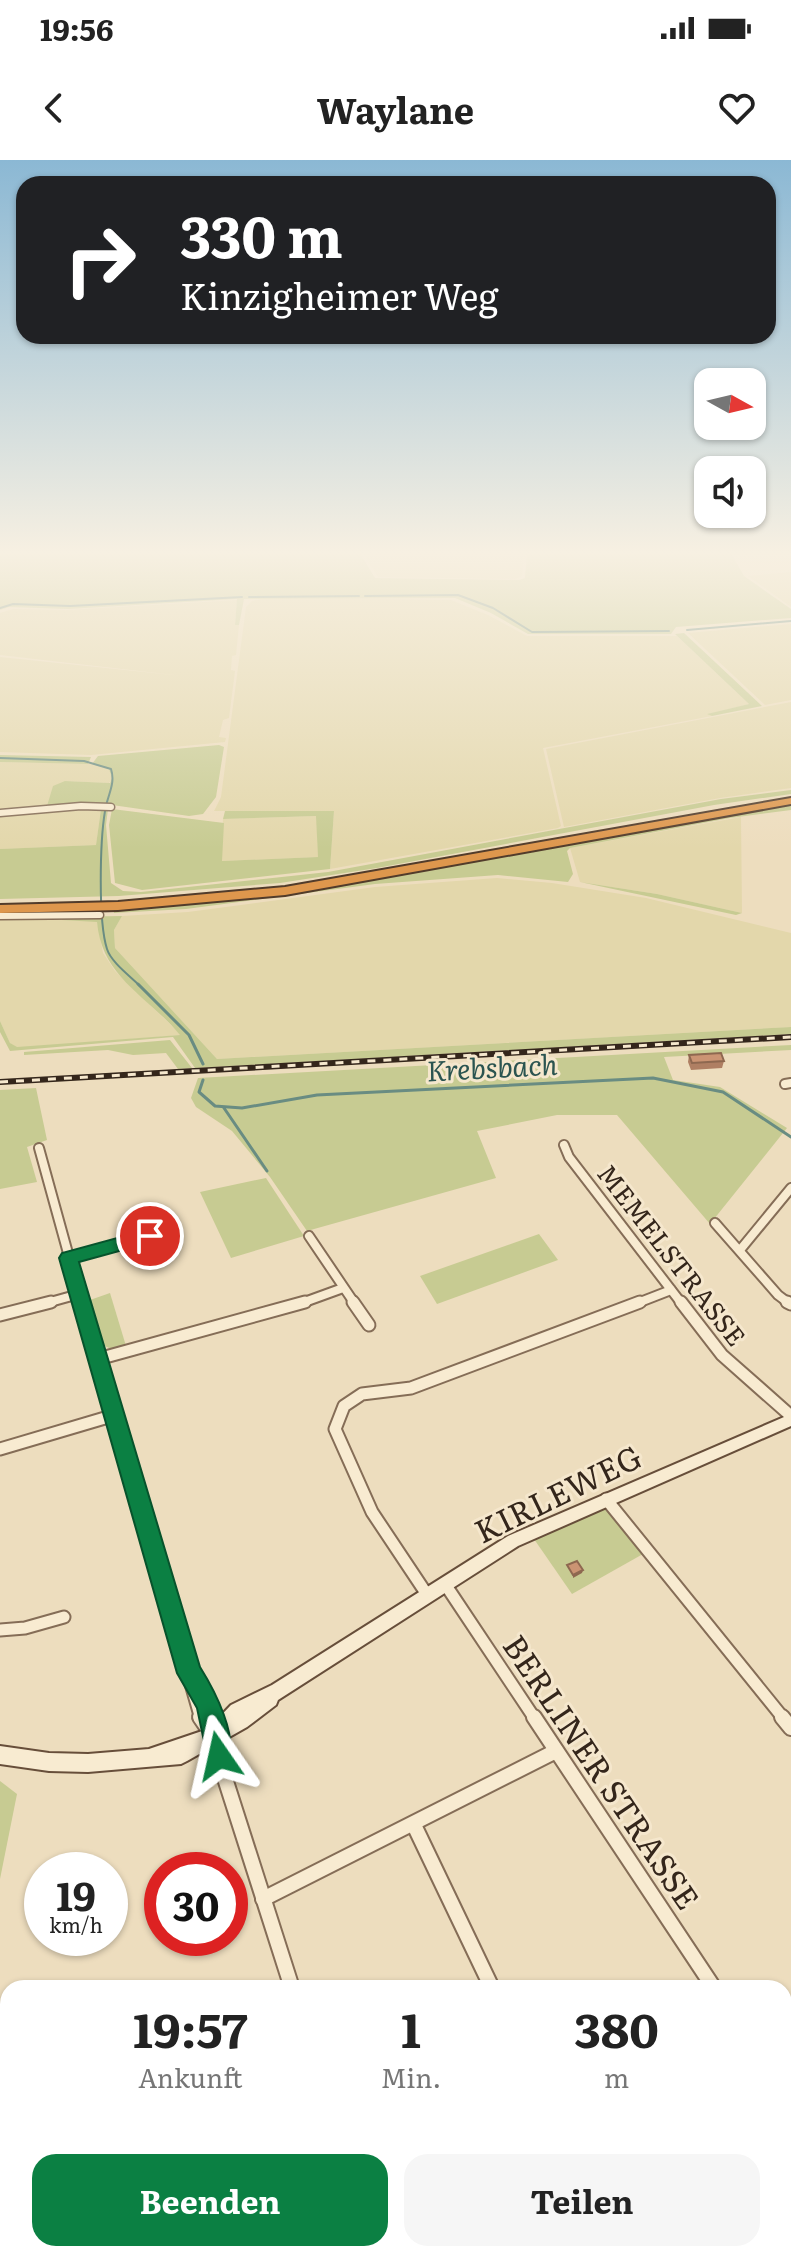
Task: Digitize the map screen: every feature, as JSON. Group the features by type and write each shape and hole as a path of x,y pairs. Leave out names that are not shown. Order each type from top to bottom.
{"highway":[{"path":"0,909 95,908 119,903 247,896 336,884 791,799"},
{"path":"0,902 95,908"}],"street":[{"path":"0,813 111,807"},
{"path":"0,916 95,908"},
{"name":"MEMELSTRASSE","path":"564,1145 569,1157 722,1355 791,1418"},
{"path":"39,1148 189,1673 208,1703 213,1736 289,1980"},
{"path":"740,1250 791,1188"},
{"path":"715,1223 778,1295 791,1304"},
{"path":"69,1258 148,1231 156,1255"},
{"path":"309,1236 369,1325"},
{"path":"98,1359 301,1303 343,1288"},
{"path":"428,1596 372,1512 335,1429 336,1415 345,1404 369,1391 411,1388 671,1290"},
{"path":"0,1315 79,1294"},
{"path":"0,1449 115,1415"},
{"name":"KIRLEWEG","path":"0,1755 49,1762 88,1763 181,1755 259,1710 278,1691 513,1541 791,1418"},
{"path":"606,1499 791,1728"},
{"name":"BERLINER STRASSE","path":"445,1584 709,1980"},
{"path":"0,1630 25,1628 64,1617"},
{"path":"263,1899 556,1751"},
{"path":"414,1825 488,1980"}],"shaded area":[{"path":"236,653 232,656 231,670 235,671 229,718 223,720 219,737 226,738 225,742 91,755 0,752 0,657 183,676 0,655"},
{"path":"240,653 695,653 749,704 709,714 712,716 543,748 561,826 558,828 330,869 334,811 214,811 221,797"},
{"path":"709,653 791,653 791,700 765,705"},
{"path":"791,702 791,788 564,827 546,749"},
{"path":"0,762 92,764 109,769 113,778 109,783 65,781 91,808 101,809 96,845 0,849"},
{"path":"317,816 318,857 221,861 223,819"},
{"path":"741,817 742,913 657,894 580,882 570,848"},
{"path":"497,878 646,898 791,933 791,1027 217,1059 115,948 114,930 122,916 188,912 375,887"},
{"path":"63,917 63,920 97,921 103,953 115,971 181,1035 17,1048 10,1043 0,1021 0,918"}],"green space":[{"path":"695,653 705,653 762,706 712,716 707,714 749,704"},
{"path":"224,747 216,797 203,814 189,816 112,805 47,806 53,786 65,781 110,783 109,769 92,764 98,756"},
{"path":"0,755 91,757 88,764 0,762"},
{"path":"791,790 791,794 280,883 119,896 0,899 0,849 96,845 101,809 108,809 106,825 111,883 123,891 141,892 328,872 721,799"},
{"path":"791,804 791,810 730,818 570,848 567,851 573,874 568,882 498,875 375,884 186,909 114,913 113,909 210,902 336,886"},
{"path":"112,809 224,823 222,861 318,857 316,816 223,819 225,811 334,811 330,869 142,890 115,883 109,825"},
{"path":"580,882 657,894 742,913 736,915"},
{"path":"122,916 114,930 115,948 217,1059 791,1027 791,1034 195,1068 173,1037 10,1051 0,1032 0,1021 10,1043 17,1047 180,1035 117,972 107,958 97,922 62,920 63,917"},
{"path":"170,1040 192,1068 178,1069 166,1053 133,1055 108,1050 24,1055 24,1052"},
{"path":"791,1045 791,1050 664,1057 673,1080 720,1087 787,1128 710,1224 617,1115 557,1115 477,1131 496,1178 307,1231 270,1177 232,1131 196,1107 191,1098 198,1078"},
{"path":"36,1088 47,1140 27,1147 37,1182 0,1189 0,1090"},
{"path":"266,1178 304,1236 231,1258 200,1192"},
{"path":"539,1234 558,1260 437,1304 420,1276"},
{"path":"110,1293 126,1346 113,1350 103,1345 90,1300"},
{"path":"607,1506 643,1554 572,1594 534,1539"},
{"path":"0,1781 17,1794 0,1879"}],"building":[{"path":"721,1053 724,1061 692,1063 689,1055"},
{"path":"577,1561 583,1570 573,1575 567,1565"}],"waterway":[{"name":"Krebsbach","path":"0,758 84,761 111,769 101,860 104,936 112,959 140,986"},
{"name":"Krebsbach","path":"140,986 189,1035 203,1064"},
{"name":"Krebsbach","path":"203,1080 199,1092 215,1106 242,1108 317,1095 653,1078 723,1092 791,1137"},
{"path":"224,1108 267,1171"}],"railway":[{"path":"0,1082 791,1037"}],"route":[{"path":"150,1236 69,1258 189,1673 208,1703 219,1756"}]}
